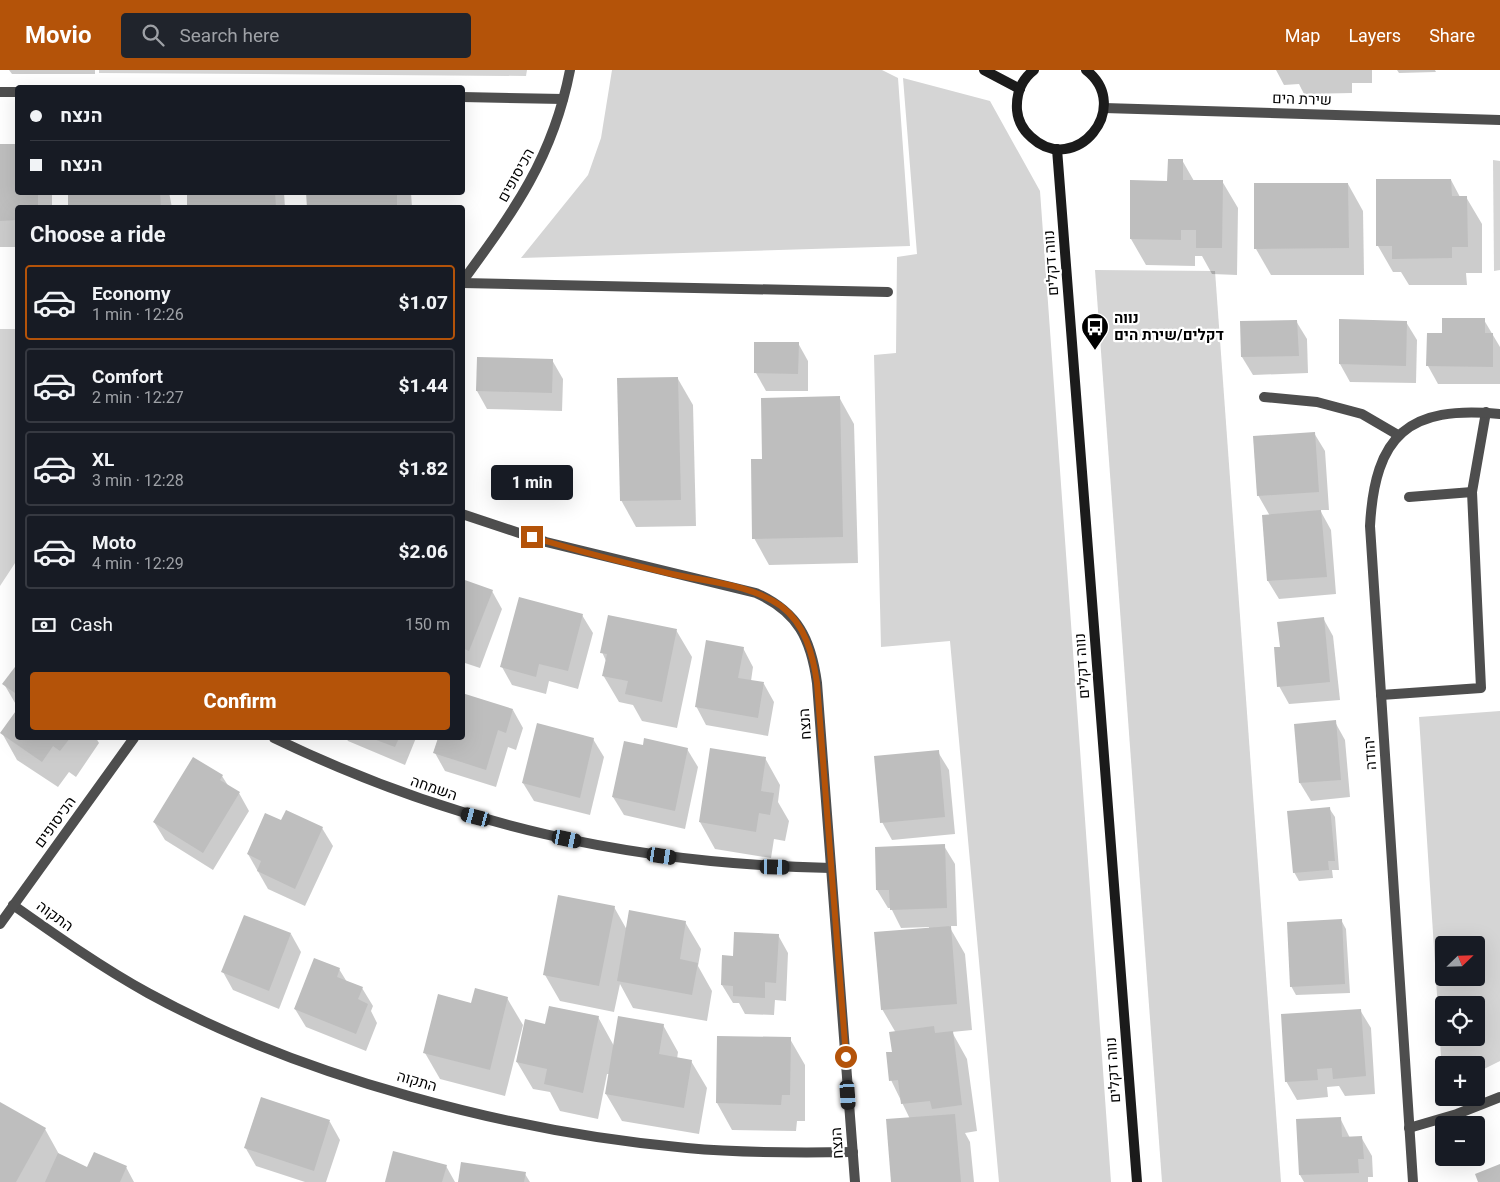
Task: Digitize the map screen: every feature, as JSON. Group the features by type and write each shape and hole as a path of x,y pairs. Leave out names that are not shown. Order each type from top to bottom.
{"street":[{"name":"הכיסופים","path":"465,279 518,205 532,179 546,150 570,70"},
{"path":"984,70 1020,89"},
{"path":"1034,70 1020,89 1017,108 1023,128 1038,143 1057,149 1071,148 1089,138 1098,128 1104,108 1100,88 1086,70"},
{"path":"0,92 15,92"},
{"path":"465,97 563,98"},
{"name":"שירת הים","path":"1104,108 1500,120"},
{"name":"נווה דקלים","path":"1057,149 1137,1182"},
{"path":"465,283 888,292"},
{"path":"1264,397 1317,402 1362,414 1398,435"},
{"name":"יהודה","path":"1413,1182 1370,526 1371,504 1380,465 1398,435 1412,425 1429,416 1449,412 1500,414"},
{"path":"1381,695 1481,688 1472,492 1486,412"},
{"path":"1409,497 1472,492"},
{"name":"הנצח","path":"465,515 555,544 747,591 770,600 791,616 809,646 816,677 855,1182"},
{"name":"הכיסופים","path":"0,924 133,740"},
{"name":"השמחה","path":"278,740 326,763 390,789 458,812 530,831 605,847 681,859 757,866 831,868"},
{"name":"התקוה","path":"13,905 77,950 149,993 194,1015 230,1032 316,1066 408,1095 520,1122 595,1136 686,1148 774,1153 853,1152"},
{"path":"1409,1128 1456,1114 1500,1097"}],"shaded area":[{"path":"99,70 527,70 526,76 99,73"},
{"path":"612,70 882,70 898,78 910,246 521,258 588,175 601,138"},
{"path":"903,78 990,101 1040,191 1111,1182 999,1182 950,641 881,647 874,355 896,353 897,257 917,254"},
{"path":"1493,160 1500,161 1500,270 1494,271"},
{"path":"1095,270 1215,271 1281,1182 1162,1182"},
{"path":"0,329 15,329 15,563 0,586"},
{"path":"1500,711 1500,1061 1485,1068 1485,1056 1441,1056 1440,1046 1485,1046 1485,996 1437,996 1436,986 1485,986 1485,936 1435,936 1435,964 1419,717"}],"building":[{"path":"0,144 15,144 15,195 38,195 38,205 15,205 15,220 0,221"},
{"path":"1168,159 1183,159 1183,180 1223,180 1222,248 1196,248 1196,230 1181,230 1181,240 1130,239 1130,180 1167,181"},
{"path":"1376,179 1451,179 1452,196 1467,196 1468,247 1452,247 1452,258 1392,259 1392,246 1376,246"},
{"path":"1254,183 1348,183 1349,248 1254,249"},
{"path":"68,195 160,195 161,205 68,205"},
{"path":"187,195 275,195 276,205 187,205"},
{"path":"306,195 397,195 397,205 307,205"},
{"path":"1442,318 1485,318 1485,333 1493,333 1493,367 1426,366 1427,333 1442,333"},
{"path":"1339,319 1407,321 1406,366 1339,364"},
{"path":"1297,320 1299,356 1241,357 1240,321"},
{"path":"754,342 799,342 798,374 754,373"},
{"path":"477,357 553,359 552,393 476,391"},
{"path":"678,377 681,500 620,501 617,378"},
{"path":"840,396 843,537 752,539 751,459 762,459 761,398"},
{"path":"1315,432 1319,492 1257,496 1253,436"},
{"path":"1321,510 1327,577 1267,581 1262,515"},
{"path":"465,580 493,590 469,651 465,649"},
{"path":"519,597 583,614 568,671 539,664 536,677 500,667"},
{"path":"608,615 677,629 662,702 625,694 628,681 602,676 607,654 600,653"},
{"path":"1324,617 1330,682 1277,687 1274,647 1280,647 1277,622"},
{"path":"706,640 744,647 738,678 764,682 758,718 695,707"},
{"path":"15,667 15,693 2,684"},
{"path":"465,694 513,709 506,733 498,730 486,770 433,753 437,740 465,740"},
{"path":"15,712 15,740 68,740 60,751 53,746 42,762 0,733"},
{"path":"1336,720 1341,780 1299,783 1294,724"},
{"path":"537,723 594,738 580,798 522,783"},
{"path":"644,738 688,748 675,811 612,797 624,741 643,745"},
{"path":"376,740 398,740 395,747"},
{"path":"710,748 766,757 761,791 774,793 770,815 759,813 756,832 699,822"},
{"path":"939,750 945,817 880,823 874,756"},
{"path":"193,757 223,775 220,780 240,792 203,853 153,822"},
{"path":"1330,807 1335,861 1328,861 1329,870 1293,873 1287,811"},
{"path":"286,810 323,827 295,889 257,871 261,861 247,854 265,813 281,820"},
{"path":"945,844 947,908 890,910 889,890 876,890 875,847"},
{"path":"558,895 615,906 599,986 543,975"},
{"path":"629,910 686,921 680,959 698,963 692,995 617,981"},
{"path":"244,915 291,933 269,991 221,972"},
{"path":"1342,919 1345,984 1290,987 1287,922"},
{"path":"951,926 957,1004 881,1010 874,932"},
{"path":"734,932 779,934 776,983 765,982 765,998 733,996 733,986 721,985 722,955 733,956"},
{"path":"314,958 340,968 337,977 363,987 358,999 368,1004 356,1034 294,1009"},
{"path":"475,988 508,997 490,1070 423,1053 438,994 471,1003"},
{"path":"549,1006 599,1016 583,1093 544,1084 547,1069 516,1062 525,1019 545,1024"},
{"path":"1361,1009 1366,1076 1333,1079 1332,1068 1317,1069 1318,1080 1285,1082 1281,1014"},
{"path":"618,1016 664,1024 659,1054 692,1060 684,1108 605,1094"},
{"path":"934,1026 935,1033 953,1031 962,1105 932,1109 930,1101 901,1104 898,1080 889,1081 886,1052 892,1052 889,1032"},
{"path":"717,1036 791,1037 790,1095 782,1095 781,1105 716,1103"},
{"path":"261,1097 330,1120 314,1171 244,1148"},
{"path":"0,1102 46,1128 16,1182 0,1182"},
{"path":"955,1114 961,1182 891,1182 886,1119"},
{"path":"1341,1117 1342,1137 1362,1136 1364,1159 1358,1159 1359,1173 1299,1175 1296,1119"},
{"path":"393,1151 447,1165 442,1182 385,1182"},
{"path":"94,1152 127,1166 120,1182 45,1182 58,1153 87,1167"},
{"path":"461,1162 526,1172 524,1182 458,1182"},
{"path":"1500,1164 1500,1182 1478,1182 1475,1174"}],"place":[{"name":"נווה דקלים/שירת הים","path":"1095,351"}],"route":[{"path":"532,537 638,566 756,593 781,607 798,625 813,658 817,683 846,1057"}]}
